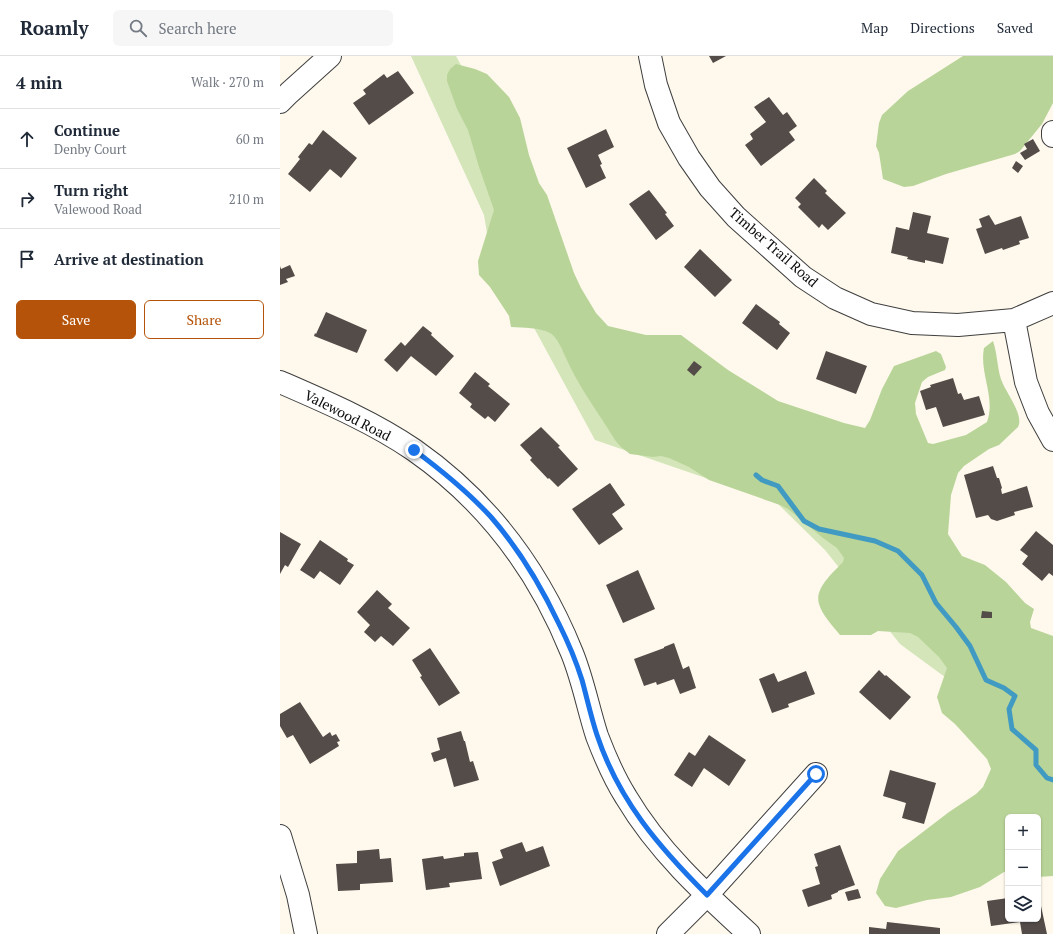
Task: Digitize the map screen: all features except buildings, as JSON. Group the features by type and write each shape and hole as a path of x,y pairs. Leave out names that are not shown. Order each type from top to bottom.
{"street":[{"path":"280,102 330,56"},
{"name":"Timber Trail Road","path":"650,56 656,85 670,123 689,158 710,188 736,217 803,277 835,298 871,314 912,323 958,325 1014,320 1053,303"},
{"path":"1014,320 1026,382 1038,413 1053,440"},
{"name":"Valewood Road","path":"280,382 352,414 414,450 439,469 491,517 528,567 560,624 582,678 597,735 612,772 625,796 641,821 661,847 707,895 749,934"},
{"path":"668,934 707,895 816,774"},
{"path":"280,836 298,895 306,934"}],"green space":[{"path":"411,56 456,56 523,181 627,412 858,517 964,691 900,644 825,550 776,502 595,440 489,245 484,215"},
{"path":"963,56 1053,56 1053,103 1042,124 1020,151 1015,154 946,174 913,186 904,187 883,179 879,153 876,146 879,123 882,115 908,91"},
{"path":"456,64 487,74 509,97 520,118 529,155 539,183 547,195 574,273 596,313 608,326 646,335 681,335 728,370 778,401 844,423 865,428 894,366 936,351 941,354 946,367 945,370 928,377 922,382 915,403 916,414 928,443 933,444 966,435 987,422 990,403 983,357 984,348 993,341 1001,379 1019,417 1018,427 999,445 989,449 964,466 958,473 951,495 948,534 962,556 985,565 1006,582 1025,603 1034,609 1030,622 1031,628 1053,636 1053,876 1041,877 1041,814 1005,814 1005,872 980,887 951,897 927,900 896,908 885,906 876,893 880,879 898,851 949,812 976,794 983,787 991,769 987,759 955,724 942,713 937,697 947,668 939,657 918,637 910,633 878,631 871,635 840,635 823,612 818,598 822,586 830,575 843,562 844,558 837,548 788,509 780,505 709,480 689,467 669,458 630,454 615,440 582,388 555,337 550,333 541,330 511,327 509,316 490,287 479,275 478,261 494,210 468,130 457,109 447,81 447,75 450,69"}],"waterway":[{"path":"756,475 762,480 778,486 804,521 819,529 875,541 898,551 922,575 936,603 970,646 986,680 1004,688 1015,696 1009,709 1012,729 1036,750 1036,765 1047,778 1053,780"}],"route":[{"path":"414,450 439,469 491,517 528,567 560,624 572,652 582,678 597,735 612,772 625,796 641,821 661,847 707,895 816,774"}]}
